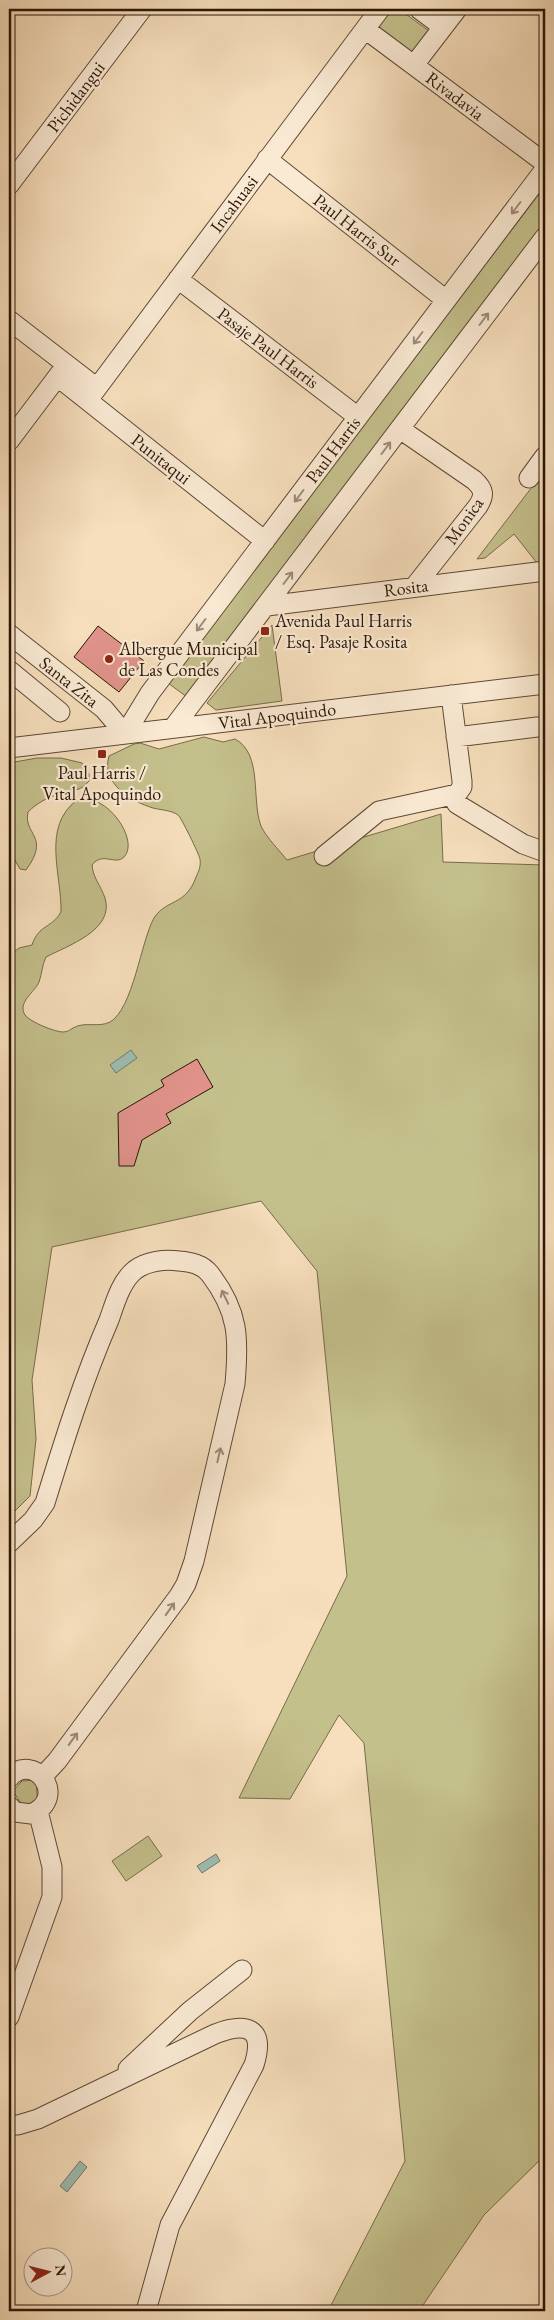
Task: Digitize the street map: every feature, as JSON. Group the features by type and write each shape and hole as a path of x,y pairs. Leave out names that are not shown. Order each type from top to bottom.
{"street":[{"name":"Pichidangui","path":"9,186 142,9"},
{"name":"Incahuasi","path":"92,394 380,9"},
{"path":"419,9 443,27"},
{"path":"414,65 457,9"},
{"name":"Rivadavia","path":"365,29 545,163"},
{"name":"Paul Harris Sur","path":"267,160 446,300"},
{"name":"Paul Harris","path":"125,734 150,693 545,170"},
{"path":"173,728 545,237"},
{"name":"Pasaje Paul Harris","path":"178,279 358,417"},
{"name":"Punitaqui","path":"9,320 62,371 92,394 265,540"},
{"path":"9,441 62,371"},
{"name":"Monica","path":"400,429 474,480 483,490 484,498 416,586"},
{"path":"528,478 545,456"},
{"name":"Rosita","path":"267,606 545,571"},
{"name":"Santa Zita","path":"10,637 104,709 125,734"},
{"path":"9,670 60,712"},
{"name":"Vital Apoquindo","path":"9,748 545,684"},
{"path":"324,856 379,811 408,803 452,796 462,787 451,695"},
{"path":"456,736 537,727"},
{"path":"452,796 457,804 523,844 545,852"},
{"path":"9,1543 33,1520 45,1503 84,1377 124,1284 135,1270 147,1264 169,1260 190,1262 205,1267 224,1293 233,1313 238,1359 236,1384 194,1560 186,1584 168,1612 57,1761 42,1777"},
{"path":"9,1778 17,1772 31,1770 42,1777 47,1785 48,1793 44,1805 38,1811 23,1814 9,1806"},
{"path":"9,2017 52,1897 52,1867 38,1811"},
{"path":"116,2080 190,2010 242,1970"},
{"path":"9,2125 18,2125 38,2119 116,2080 234,2027 248,2028 254,2033 258,2043 258,2053 254,2065 170,2226 146,2311"}],"shaded area":[{"path":"391,9 399,9 433,34 414,58 376,29"},
{"path":"545,186 545,224 187,697 168,683"},
{"path":"545,470 545,562 537,563 514,534 485,558 477,559"},
{"path":"272,625 282,701 216,710 207,703"},
{"path":"204,737 223,742 235,739 244,746 253,766 258,815 261,826 269,839 287,860 441,814 443,862 545,865 545,2155 484,2215 419,2311 328,2311 405,2161 364,1743 339,1715 290,1799 239,1798 347,1576 317,1271 261,1201 52,1247 32,1380 36,1439 30,1496 9,1517 9,956 19,948 32,945 38,933 61,912 56,838 59,824 66,811 77,800 88,799 99,803 118,819 128,840 128,850 124,857 117,860 100,859 92,865 105,898 106,909 103,919 96,928 77,942 46,957 39,982 25,1001 23,1010 28,1018 37,1023 63,1032 82,1025 105,1024 118,1015 131,989 154,918 164,908 187,893 198,873 200,862 193,843 178,815 144,805 119,790 109,775 109,756 134,744 140,743 159,749"},
{"path":"37,758 61,758 82,763 89,774 89,781 79,789 47,799 28,812 29,826 36,843 36,850 26,870 20,869 9,850 9,763"},
{"path":"36,1780 38,1807 24,1808 13,1791 22,1781"},
{"path":"148,1836 162,1856 126,1881 112,1861"}],"water":[{"path":"131,1050 137,1058 116,1073 110,1065"},
{"path":"216,1854 220,1861 202,1873 197,1866"},
{"path":"80,2161 87,2167 67,2192 60,2186"}],"building":[{"name":"Albergue Municipal de Las Condes","path":"98,626 144,661 119,692 74,657"},
{"path":"197,1059 213,1087 166,1114 171,1123 142,1140 134,1166 119,1166 118,1113 164,1086 161,1080"}],"place":[{"name":"Avenida Paul Harris / Esq. Pasaje Rosita","path":"265,631"},
{"name":"Albergue Municipal de Las Condes","path":"109,659"},
{"name":"Paul Harris / Vital Apoquindo","path":"102,754"}]}
